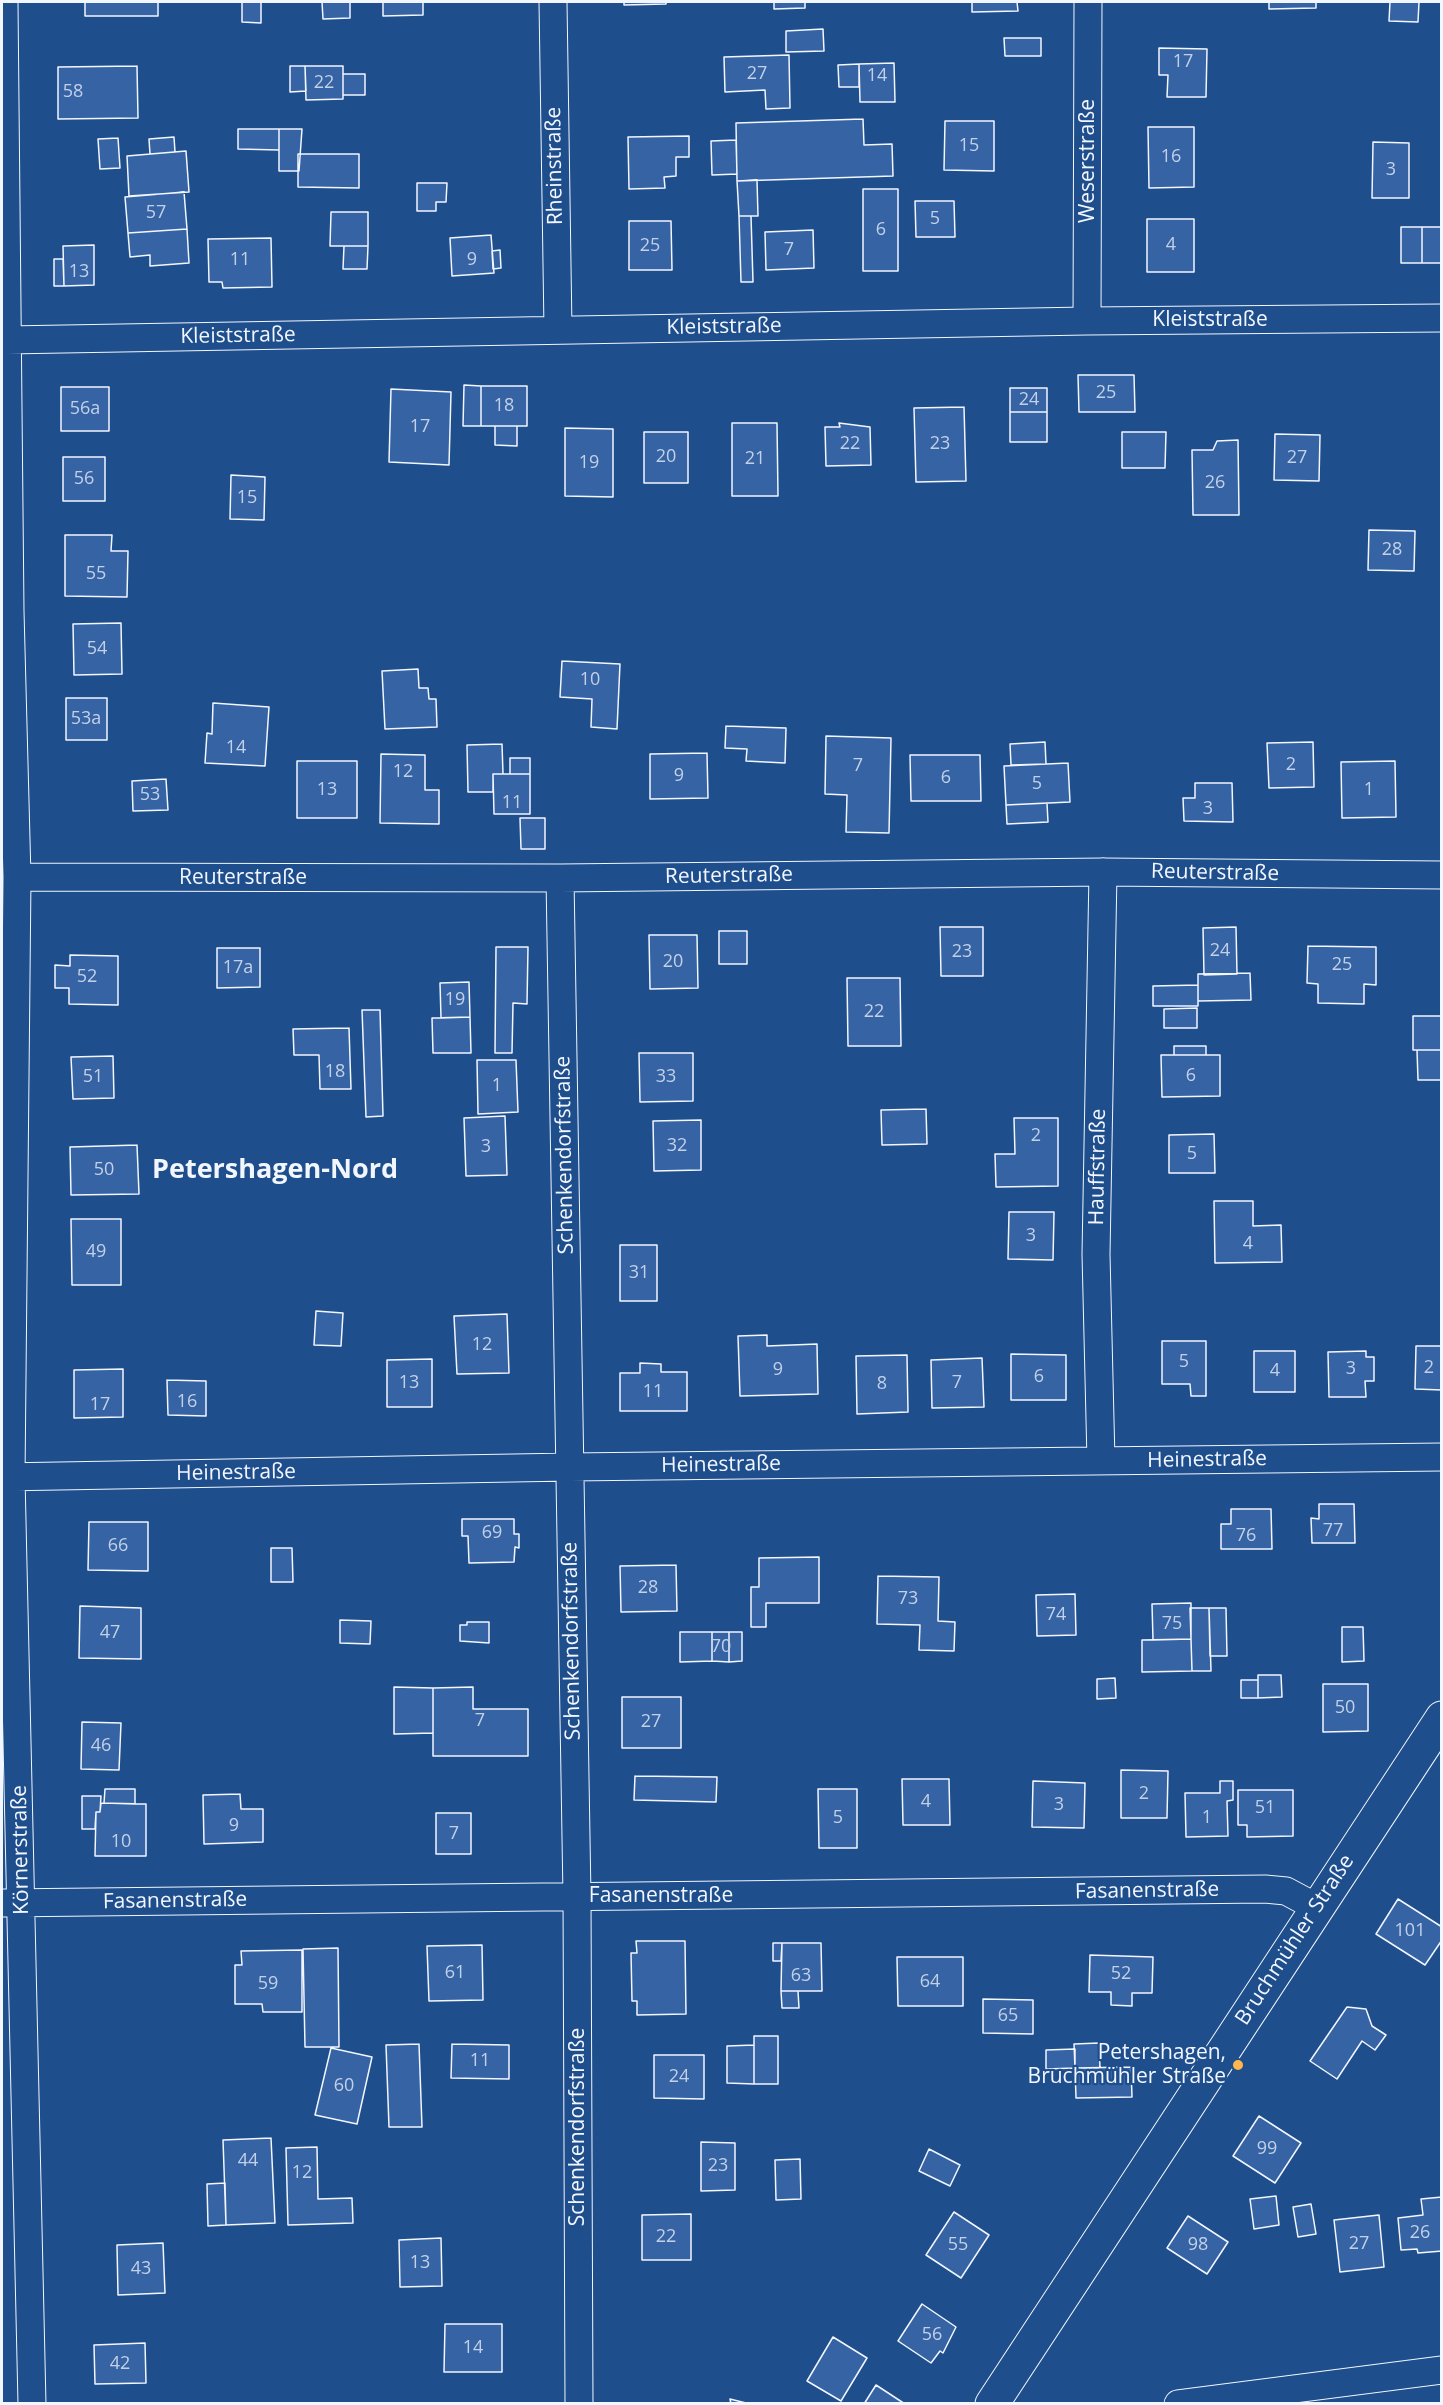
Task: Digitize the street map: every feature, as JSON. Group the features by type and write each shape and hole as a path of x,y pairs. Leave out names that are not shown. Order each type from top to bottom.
{"street":[{"name":"Körnerstraße","path":"4,2 7,340 6,611 17,877 6,1477 12,1903 32,2403"},
{"name":"Rheinstraße","path":"553,2 558,330"},
{"name":"Weserstraße","path":"1087,321 1088,2"},
{"name":"Kleiststraße","path":"7,340 1087,321 1442,318"},
{"name":"Reuterstraße","path":"17,877 560,878 1103,872 1442,875"},
{"name":"Hauffstraße","path":"1101,1461 1096,1254 1103,872"},
{"name":"Schenkendorfstraße","path":"560,878 577,1897 579,2403"},
{"name":"Heinestraße","path":"6,1477 570,1467 1442,1457"},
{"name":"Bruchmühler Straße","path":"998,2401 1442,1718"},
{"name":"Fasanenstraße","path":"12,1903 1265,1889 1286,1891 1317,1907"},
{"path":"1178,2403 1442,2370"}],"building":[{"path":"85,2 158,2 158,16 85,16"},
{"path":"242,2 261,2 261,23 242,22"},
{"path":"322,2 350,2 350,18 323,19"},
{"path":"383,2 423,2 423,15 383,16"},
{"path":"624,2 666,2 666,4 624,5"},
{"path":"774,2 805,2 805,8 774,9"},
{"path":"972,2 1017,2 1018,11 972,12"},
{"path":"1269,2 1316,2 1316,8 1269,9"},
{"path":"1390,2 1419,2 1418,22 1389,21"},
{"path":"823,29 824,51 786,52 786,31"},
{"path":"1004,38 1041,38 1041,56 1005,56"},
{"path":"1159,48 1207,49 1206,97 1167,97 1168,75 1159,75"},
{"path":"789,55 790,108 766,109 765,90 725,92 724,57"},
{"path":"894,63 895,102 860,102 859,64"},
{"path":"859,64 859,87 839,87 838,65"},
{"path":"137,66 138,118 58,119 58,67"},
{"path":"290,66 305,66 306,91 290,92"},
{"path":"305,66 343,66 343,99 306,100"},
{"path":"343,74 365,74 365,95 343,95"},
{"path":"863,119 864,145 892,144 893,176 737,181 736,123"},
{"path":"945,121 994,121 994,171 944,170"},
{"path":"1148,127 1194,127 1194,187 1149,188"},
{"path":"238,129 279,129 279,150 238,149"},
{"path":"279,129 302,129 299,171 279,171"},
{"path":"689,136 689,157 676,157 676,176 664,177 665,188 629,189 628,137"},
{"path":"174,137 175,152 150,154 149,139"},
{"path":"118,138 120,168 100,169 98,139"},
{"path":"736,140 737,174 712,175 711,141"},
{"path":"1373,142 1409,143 1409,198 1372,198"},
{"path":"186,151 189,192 129,196 127,156"},
{"path":"298,154 359,154 359,188 298,187"},
{"path":"757,180 758,216 739,216 737,181"},
{"path":"417,183 447,183 446,202 436,202 436,211 417,211"},
{"path":"863,189 898,189 898,271 863,271"},
{"path":"184,192 187,229 128,233 125,197"},
{"path":"915,201 954,201 955,237 916,237"},
{"path":"331,212 368,212 368,246 330,246"},
{"path":"739,216 751,216 753,282 741,282"},
{"path":"1147,219 1194,219 1194,272 1147,272"},
{"path":"629,221 671,221 672,270 629,270"},
{"path":"1401,227 1422,227 1422,263 1401,263"},
{"path":"1422,227 1442,227 1442,263 1422,263"},
{"path":"187,229 189,263 150,266 150,255 130,257 128,233"},
{"path":"813,230 814,268 766,270 765,232"},
{"path":"491,235 494,273 452,276 450,238"},
{"path":"271,238 272,287 223,288 222,282 209,282 208,239"},
{"path":"94,245 94,285 64,286 63,246"},
{"path":"344,246 368,246 367,269 343,269"},
{"path":"500,250 501,268 493,269 492,251"},
{"path":"54,259 63,259 64,286 54,286"},
{"path":"1078,375 1134,375 1135,412 1079,412"},
{"path":"464,385 481,386 481,426 463,426"},
{"path":"481,386 527,386 527,426 481,426"},
{"path":"61,387 109,387 109,431 61,431"},
{"path":"1010,388 1047,388 1047,412 1010,412"},
{"path":"391,389 451,392 449,465 389,462"},
{"path":"964,407 966,481 916,482 914,408"},
{"path":"1010,412 1047,412 1047,442 1010,442"},
{"path":"732,423 777,423 778,496 732,496"},
{"path":"839,423 870,427 871,465 826,466 825,427 840,427"},
{"path":"495,426 517,426 517,446 495,445"},
{"path":"565,428 613,429 613,497 565,496"},
{"path":"644,432 688,432 688,483 644,483"},
{"path":"1122,432 1166,432 1165,468 1122,468"},
{"path":"1275,434 1320,435 1319,481 1274,480"},
{"path":"1238,440 1239,515 1193,515 1192,450 1213,450 1217,441"},
{"path":"63,457 105,457 105,501 63,501"},
{"path":"231,475 265,477 264,520 230,519"},
{"path":"1369,530 1415,531 1414,571 1368,570"},
{"path":"65,535 112,535 111,551 128,551 127,597 65,596"},
{"path":"121,623 122,674 74,675 73,624"},
{"path":"562,661 620,664 617,729 591,727 592,699 560,697"},
{"path":"418,669 419,688 428,688 429,699 436,699 437,727 385,729 382,671"},
{"path":"66,698 107,698 107,740 66,740"},
{"path":"213,703 269,707 265,766 205,763 207,733 212,734"},
{"path":"726,726 786,728 785,763 746,761 747,749 725,748"},
{"path":"826,736 891,738 889,833 846,832 847,795 825,794"},
{"path":"1045,742 1046,764 1011,765 1010,744"},
{"path":"1313,742 1314,787 1269,788 1267,743"},
{"path":"502,744 503,774 493,774 493,792 468,792 467,745"},
{"path":"707,753 708,798 650,799 650,754"},
{"path":"381,754 425,755 425,790 439,790 439,824 380,823"},
{"path":"910,755 980,755 981,801 911,801"},
{"path":"510,758 530,758 530,774 510,774"},
{"path":"297,761 357,761 357,818 297,818"},
{"path":"1395,761 1396,817 1342,818 1341,762"},
{"path":"1068,763 1070,802 1006,805 1004,766"},
{"path":"493,774 530,774 530,814 494,814"},
{"path":"166,779 168,810 133,811 132,781"},
{"path":"1195,783 1232,783 1233,822 1184,821 1183,798 1195,798"},
{"path":"1047,803 1048,822 1007,824 1006,805"},
{"path":"520,818 545,818 545,849 521,849"},
{"path":"940,927 983,927 983,976 941,976"},
{"path":"1236,927 1237,974 1204,975 1203,928"},
{"path":"719,931 747,931 747,964 719,964"},
{"path":"649,935 697,935 698,988 650,989"},
{"path":"1308,946 1376,947 1376,985 1364,984 1364,1004 1318,1003 1318,984 1307,983"},
{"path":"496,947 528,947 527,1004 513,1003 512,1053 495,1053"},
{"path":"217,948 260,948 260,987 217,988"},
{"path":"70,955 118,956 118,1005 69,1004 69,988 55,988 55,965 70,966"},
{"path":"1250,973 1251,1000 1198,1001 1198,974"},
{"path":"847,978 900,978 901,1046 848,1046"},
{"path":"469,982 470,1017 441,1018 440,983"},
{"path":"1198,985 1198,1006 1153,1006 1153,986"},
{"path":"1197,1008 1197,1028 1164,1028 1164,1009"},
{"path":"362,1010 380,1010 383,1116 366,1117"},
{"path":"1413,1016 1442,1016 1442,1050 1413,1050"},
{"path":"470,1017 471,1053 433,1053 432,1018"},
{"path":"349,1028 351,1089 320,1089 319,1055 294,1055 293,1029"},
{"path":"1174,1046 1206,1046 1206,1055 1174,1055"},
{"path":"1417,1050 1442,1050 1442,1080 1418,1080"},
{"path":"639,1053 693,1053 693,1101 640,1102"},
{"path":"1161,1055 1220,1055 1220,1096 1162,1097"},
{"path":"113,1056 114,1098 73,1099 71,1057"},
{"path":"477,1060 516,1060 518,1112 478,1114"},
{"path":"926,1109 927,1144 882,1145 881,1110"},
{"path":"505,1116 507,1175 466,1176 464,1118"},
{"path":"1014,1118 1058,1118 1058,1186 996,1187 995,1154 1015,1154"},
{"path":"701,1120 701,1170 654,1171 653,1121"},
{"path":"1214,1134 1215,1173 1169,1173 1169,1135"},
{"path":"137,1145 139,1194 71,1195 70,1147"},
{"path":"1214,1201 1253,1201 1253,1226 1281,1225 1282,1262 1215,1263"},
{"path":"1009,1212 1054,1212 1053,1260 1008,1259"},
{"path":"71,1219 121,1219 121,1285 72,1285"},
{"path":"620,1245 657,1245 657,1301 620,1301"},
{"path":"316,1311 343,1313 341,1346 314,1345"},
{"path":"507,1314 509,1373 457,1374 454,1316"},
{"path":"767,1335 767,1346 817,1344 818,1394 740,1396 738,1336"},
{"path":"1162,1341 1206,1341 1206,1396 1191,1396 1190,1384 1162,1384"},
{"path":"1416,1346 1442,1346 1442,1390 1415,1389"},
{"path":"1254,1351 1295,1351 1295,1392 1254,1392"},
{"path":"1366,1351 1366,1357 1374,1357 1374,1381 1365,1381 1366,1397 1329,1397 1328,1352"},
{"path":"1011,1354 1066,1355 1066,1400 1011,1400"},
{"path":"907,1355 908,1412 857,1414 856,1356"},
{"path":"982,1358 984,1407 932,1408 931,1360"},
{"path":"432,1359 432,1407 387,1407 387,1360"},
{"path":"640,1363 661,1364 661,1372 687,1372 687,1411 620,1411 620,1373 640,1373"},
{"path":"123,1369 123,1417 74,1418 74,1370"},
{"path":"167,1380 206,1381 206,1416 168,1415"},
{"path":"1319,1504 1354,1504 1355,1543 1312,1543 1311,1518 1319,1519"},
{"path":"1231,1509 1271,1509 1272,1549 1221,1549 1221,1524 1231,1524"},
{"path":"462,1519 514,1519 514,1534 519,1534 519,1548 515,1547 514,1562 469,1563 468,1536 462,1536"},
{"path":"89,1522 148,1522 148,1571 88,1570"},
{"path":"271,1548 292,1548 293,1582 271,1582"},
{"path":"819,1557 819,1603 766,1603 766,1627 751,1627 751,1587 759,1587 759,1558"},
{"path":"676,1565 677,1611 621,1612 620,1566"},
{"path":"878,1576 939,1577 938,1621 955,1622 954,1651 919,1650 920,1625 877,1624"},
{"path":"1075,1594 1076,1635 1037,1636 1036,1595"},
{"path":"1191,1603 1191,1639 1153,1640 1152,1604"},
{"path":"80,1606 141,1608 141,1659 79,1658"},
{"path":"1190,1608 1209,1608 1211,1671 1192,1671"},
{"path":"1209,1608 1226,1608 1227,1656 1210,1656"},
{"path":"340,1620 371,1621 370,1644 340,1643"},
{"path":"467,1622 489,1622 489,1643 460,1641 460,1625 467,1625"},
{"path":"1342,1627 1363,1627 1364,1661 1342,1662"},
{"path":"680,1632 712,1632 712,1661 680,1662"},
{"path":"712,1632 729,1632 729,1662 712,1661"},
{"path":"729,1632 742,1632 742,1661 729,1662"},
{"path":"1191,1639 1192,1671 1142,1672 1142,1640"},
{"path":"1258,1675 1281,1675 1282,1697 1258,1698"},
{"path":"1115,1678 1116,1698 1097,1699 1097,1679"},
{"path":"1241,1680 1258,1680 1258,1698 1241,1698"},
{"path":"1323,1684 1368,1684 1368,1731 1323,1732"},
{"path":"394,1687 433,1688 433,1733 394,1734"},
{"path":"473,1687 473,1709 528,1709 528,1756 433,1756 433,1688"},
{"path":"622,1697 681,1697 681,1748 622,1748"},
{"path":"82,1722 121,1723 119,1770 81,1769"},
{"path":"1121,1770 1168,1771 1167,1818 1121,1818"},
{"path":"635,1776 717,1777 716,1802 634,1800"},
{"path":"902,1779 949,1779 950,1825 903,1825"},
{"path":"1033,1781 1085,1783 1084,1828 1032,1827"},
{"path":"1220,1781 1233,1781 1233,1800 1227,1801 1228,1836 1186,1837 1185,1793 1220,1793"},
{"path":"105,1789 135,1789 135,1804 104,1803"},
{"path":"818,1789 857,1789 857,1848 819,1848"},
{"path":"1238,1790 1293,1790 1293,1836 1247,1837 1247,1825 1238,1825"},
{"path":"240,1794 241,1809 263,1809 263,1842 204,1844 203,1795"},
{"path":"82,1796 101,1796 100,1812 96,1812 95,1829 82,1829"},
{"path":"101,1803 146,1804 146,1856 95,1856 96,1812 100,1812"},
{"path":"436,1813 471,1813 471,1854 436,1854"},
{"path":"1398,1899 1442,1927 1442,1940 1425,1965 1376,1934"},
{"path":"636,1941 685,1941 686,2014 637,2015 637,2001 632,2001 631,1953 637,1953"},
{"path":"773,1943 782,1943 781,1961 773,1961"},
{"path":"782,1943 821,1943 822,1991 781,1991"},
{"path":"482,1945 483,2000 429,2001 427,1946"},
{"path":"338,1948 339,2047 305,2047 303,1949"},
{"path":"302,1950 302,2012 263,2012 262,2004 235,2004 235,1965 242,1965 241,1951"},
{"path":"1090,1955 1153,1957 1152,1993 1132,1993 1132,2006 1111,2005 1111,1992 1089,1992"},
{"path":"897,1957 963,1957 963,2006 898,2006"},
{"path":"781,1991 798,1991 799,2008 782,2008"},
{"path":"983,1999 1033,2000 1033,2034 983,2033"},
{"path":"1347,2007 1366,2009 1372,2026 1386,2035 1375,2050 1362,2041 1337,2079 1310,2061"},
{"path":"754,2036 778,2036 778,2084 754,2084"},
{"path":"1099,2043 1100,2068 1075,2068 1074,2044"},
{"path":"419,2044 422,2127 389,2127 386,2045"},
{"path":"452,2044 509,2045 509,2079 451,2078"},
{"path":"754,2045 754,2084 727,2083 727,2046"},
{"path":"331,2048 372,2057 357,2124 315,2115"},
{"path":"1075,2049 1075,2068 1046,2069 1046,2050"},
{"path":"654,2055 704,2055 704,2099 654,2098"},
{"path":"1131,2067 1132,2097 1076,2098 1075,2068"},
{"path":"1259,2116 1301,2143 1275,2183 1233,2156"},
{"path":"271,2138 275,2223 226,2225 223,2140"},
{"path":"701,2142 735,2143 735,2190 701,2191"},
{"path":"317,2147 318,2199 352,2198 353,2223 288,2225 286,2148"},
{"path":"929,2149 960,2165 950,2186 919,2171"},
{"path":"800,2159 801,2199 776,2200 775,2160"},
{"path":"225,2183 226,2225 208,2226 207,2184"},
{"path":"1276,2196 1279,2225 1254,2229 1250,2199"},
{"path":"1442,2197 1442,2251 1418,2253 1417,2249 1401,2250 1398,2218 1423,2215 1421,2199"},
{"path":"1311,2204 1316,2234 1298,2237 1293,2207"},
{"path":"954,2212 989,2235 961,2278 926,2255"},
{"path":"691,2214 691,2260 642,2260 642,2215"},
{"path":"1379,2215 1384,2267 1340,2272 1334,2220"},
{"path":"1188,2216 1228,2242 1207,2274 1167,2248"},
{"path":"441,2238 442,2286 400,2287 399,2240"},
{"path":"163,2243 165,2293 118,2295 117,2245"},
{"path":"922,2304 956,2327 943,2353 940,2351 931,2363 898,2341"},
{"path":"445,2324 502,2324 502,2372 444,2372"},
{"path":"833,2337 867,2358 841,2401 807,2381"},
{"path":"145,2343 146,2383 95,2384 94,2345"},
{"path":"876,2385 905,2404 864,2404"},
{"path":"730,2399 750,2404 731,2404"}],"place":[{"name":"Petershagen, Bruchmühler Straße","path":"1238,2065"}],"district":[{"name":"Petershagen-Nord","path":"275,1170"}]}
